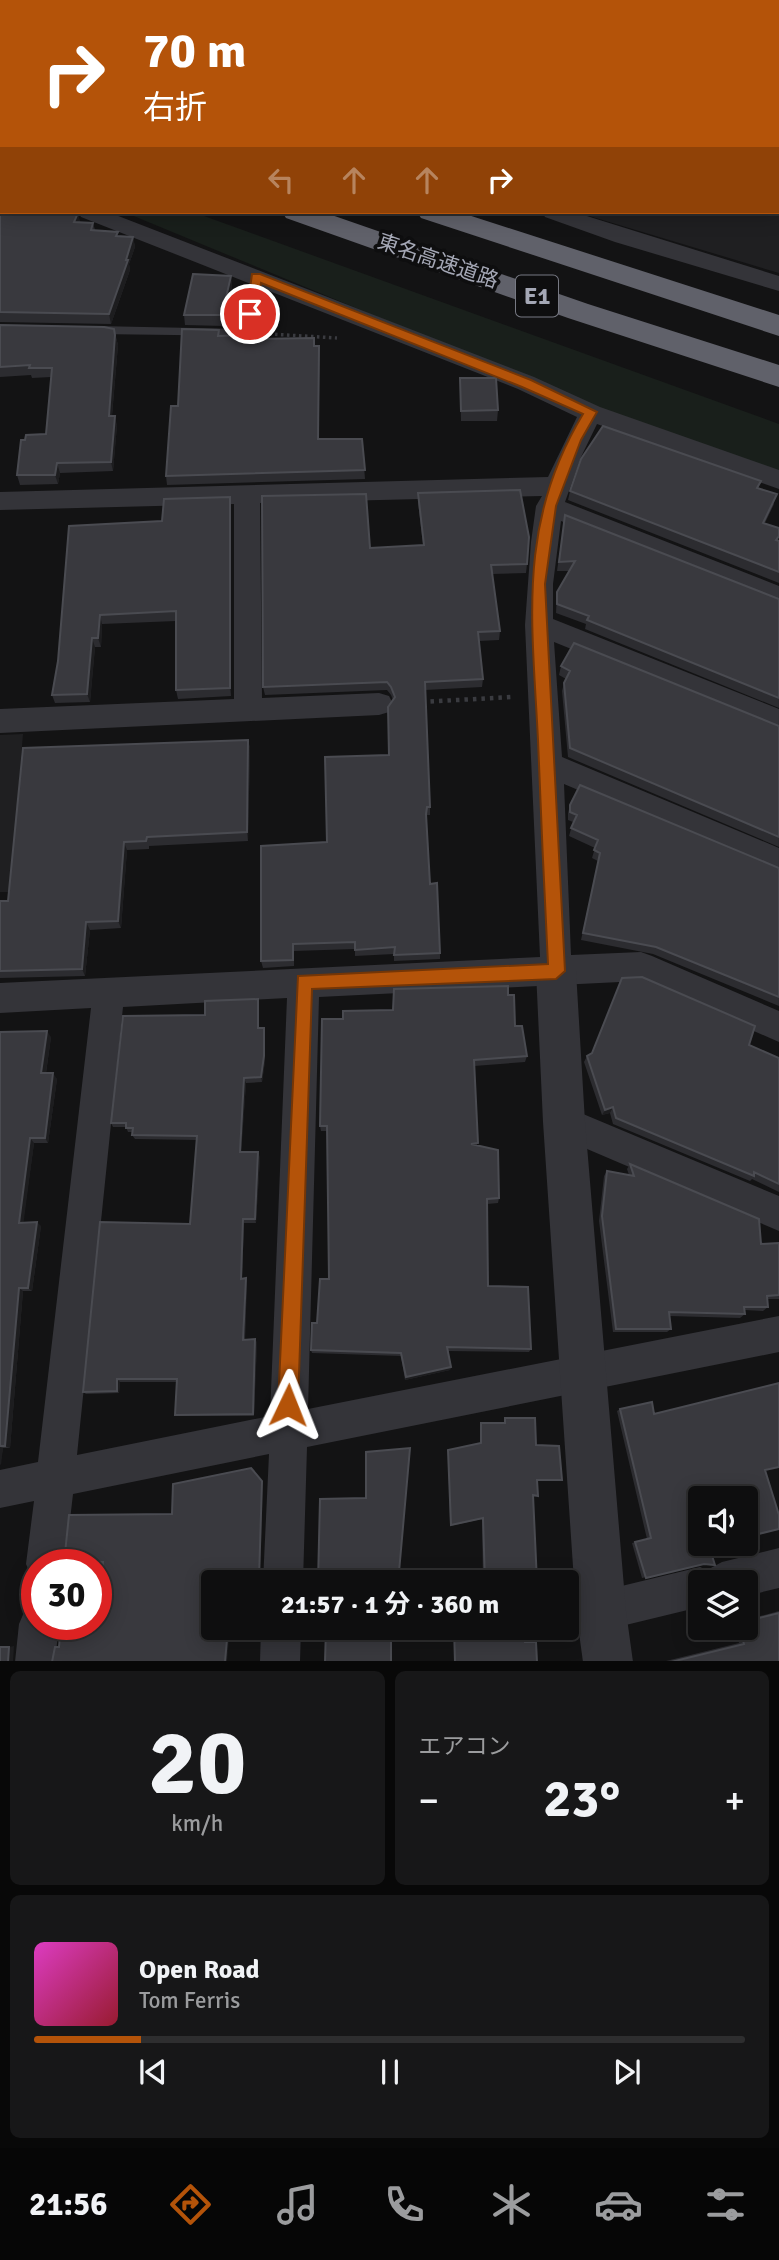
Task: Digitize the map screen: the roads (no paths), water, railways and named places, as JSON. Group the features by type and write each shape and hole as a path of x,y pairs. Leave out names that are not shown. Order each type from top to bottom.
{"highway":[{"name":"東名高速道路","path":"302,214 578,311 779,376"},
{"name":"東名高速道路","path":"437,214 779,326"}],"street":[{"path":"94,214 526,383 591,412 779,480"},
{"path":"559,214 623,237 779,284"},
{"path":"591,412 574,440 553,496 538,584 564,1122 601,1611 608,1661"},
{"path":"0,501 553,496 779,597"},
{"path":"247,497 248,709"},
{"path":"540,625 779,721"},
{"path":"0,721 379,704"},
{"path":"548,765 779,862"},
{"path":"0,998 640,966 779,1027"},
{"path":"283,1570 304,982"},
{"path":"48,1549 109,991"},
{"path":"564,1122 779,1214"},
{"path":"0,1489 779,1334"},
{"path":"758,1574 779,1569"},
{"path":"601,1611 688,1590"},
{"path":"35,1661 37,1640"},
{"path":"280,1661 281,1640"}],"lane":[{"path":"82,330 247,333 256,277"}]}
